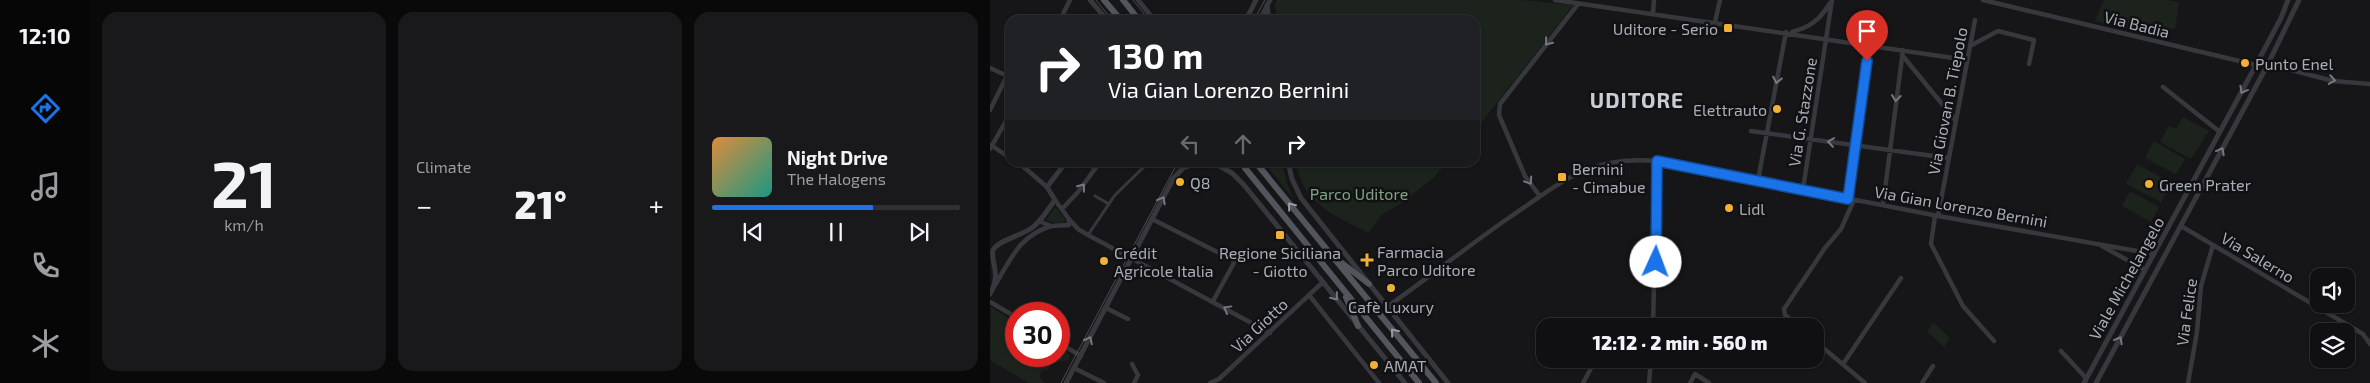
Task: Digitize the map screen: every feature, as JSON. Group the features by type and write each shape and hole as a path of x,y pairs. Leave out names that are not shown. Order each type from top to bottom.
{"main road":[{"path":"1104,0 1117,15"},
{"path":"1122,0 1135,15"},
{"path":"1259,167 1436,383"},
{"path":"1245,168 1419,383"},
{"path":"1333,257 1369,284"},
{"path":"1343,289 1358,326"}],"street":[{"path":"1062,15 1070,0"},
{"path":"1090,0 1102,15"},
{"path":"1138,0 1150,15"},
{"path":"1248,15 1256,0"},
{"path":"1555,0 1788,32 1869,44 1902,52 1968,60"},
{"path":"1653,13 1654,0"},
{"path":"1715,22 1720,0"},
{"path":"1788,32 1807,27 1822,16 1832,0"},
{"name":"Via G. Stazzone","path":"1803,189 1832,0"},
{"name":"Via Badia","path":"1983,0 1998,2 2256,65"},
{"name":"Viale Michelangelo","path":"2085,381 2256,65 2281,18 2288,0"},
{"name":"Viale Michelangelo","path":"2096,383 2268,64 2299,0"},
{"path":"1262,15 1268,2"},
{"path":"1268,2 1269,15"},
{"path":"1539,195 1525,176 1499,116 1500,104 1578,4"},
{"name":"Via Giovan B. Tiepolo","path":"1975,20 1931,244 1963,306 1994,342"},
{"path":"1758,180 1788,32"},
{"path":"1970,46 1998,32 2034,40 2028,64"},
{"path":"1788,318 1784,315 1784,309 1825,248 1841,229 1851,199 1869,44"},
{"path":"1902,52 1956,121"},
{"path":"1883,205 1902,52"},
{"path":"2268,64 2333,81 2370,84"},
{"path":"990,68 1005,75"},
{"path":"990,110 1005,81"},
{"path":"2162,87 2220,132"},
{"path":"990,93 996,96"},
{"path":"1005,123 991,147 1005,155"},
{"path":"1751,131 1948,158"},
{"path":"1653,318 1657,161"},
{"name":"Via Gian Lorenzo Bernini","path":"1387,307 1562,180 1588,168 1615,162 1657,161 1937,216 2154,254"},
{"path":"1024,167 1047,186 1055,200 1078,230"},
{"path":"1047,186 1062,167"},
{"path":"1062,209 1095,169 1093,167"},
{"path":"1088,235 1115,195 1144,167"},
{"path":"1066,383 1152,218 1178,172 1186,167"},
{"path":"1223,167 1238,178 1405,383"},
{"path":"1289,167 1292,179 1301,198 1448,383"},
{"path":"2195,179 2204,184"},
{"path":"1095,196 1109,204"},
{"path":"990,294 1021,244 1055,200"},
{"path":"1042,218 1042,224 1078,230 1088,235 1270,333"},
{"path":"1152,218 1235,261 1213,301"},
{"path":"1064,227 1070,224 1069,219"},
{"path":"994,287 996,274 992,252 996,246 1031,231 1051,226"},
{"name":"Via Salerno","path":"2181,226 2363,334 2370,344"},
{"name":"Via Gian Lorenzo Bernini","path":"2098,244 2145,270"},
{"name":"Via Felice","path":"2188,383 2197,332 2201,286 2213,245"},
{"path":"992,260 1001,269 1010,262"},
{"path":"1843,364 1901,278"},
{"name":"Via Giotto","path":"1210,383 1219,379 1323,282"},
{"path":"1309,295 1379,383"},
{"path":"990,302 1005,311"},
{"path":"1106,308 1128,319"},
{"path":"1824,348 1866,383"},
{"path":"1070,350 1081,356"},
{"path":"2061,351 2085,381 2096,383"},
{"path":"1132,364 1138,375 1134,383"},
{"path":"1922,383 1933,366"},
{"path":"1074,368 1104,383"},
{"path":"1583,383 1591,368"},
{"path":"1649,383 1650,368"},
{"path":"1690,383 1695,374 1709,383"}],"green space":[{"path":"1277,0 1521,0 1573,5 1480,125 1480,15 1276,15 1275,5"},
{"path":"2104,0 2168,0 2179,2 2175,29 2168,28 2162,37 2095,21"},
{"name":"Green Prater","path":"2183,117 2209,131 2191,159 2160,142 2169,126 2176,129"},
{"name":"Green Prater","path":"2154,141 2185,159 2176,174 2145,158"},
{"name":"Green Prater","path":"2137,164 2172,183 2161,202 2126,184"},
{"path":"1268,167 1283,167 1286,181 1294,200"},
{"name":"Parco Uditore","path":"1297,167 1443,167 1433,178 1403,202 1380,216 1369,233 1344,221 1322,207 1313,199 1300,177"},
{"name":"Green Prater","path":"2130,191 2159,207 2151,222 2122,206"},
{"path":"1055,207 1065,219 1065,222 1055,223 1046,220"},
{"path":"991,307 1005,316 1005,367 1050,367 1048,370 1042,371 1039,377 1045,383 1029,383 990,360"},
{"path":"1934,323 1950,338 1944,347 1927,331"}],"tram line":[{"path":"1096,0 1108,15"},
{"path":"1133,0 1145,15"},
{"path":"1257,15 1265,0"},
{"path":"1061,383 1175,167"}],"place":[{"name":"Uditore - Serio","path":"1728,28"},
{"name":"Punto Enel","path":"2245,63"},
{"name":"Elettrauto","path":"1777,109"},
{"name":"Bernini - Cimabue","path":"1562,177"},
{"name":"Q8","path":"1180,182"},
{"name":"Green Prater","path":"2149,184"},
{"name":"Lidl","path":"1729,208"},
{"name":"Regione Siciliana - Giotto","path":"1280,235"},
{"name":"Farmacia Parco Uditore","path":"1367,260"},
{"name":"Crédit Agricole Italia","path":"1104,261"},
{"name":"Cafè Luxury","path":"1391,288"},
{"name":"AMAT","path":"1374,365"}],"district":[{"name":"UDITORE","path":"1637,99"}],"route":[{"path":"1656,262 1657,161 1848,199 1867,61"}]}
